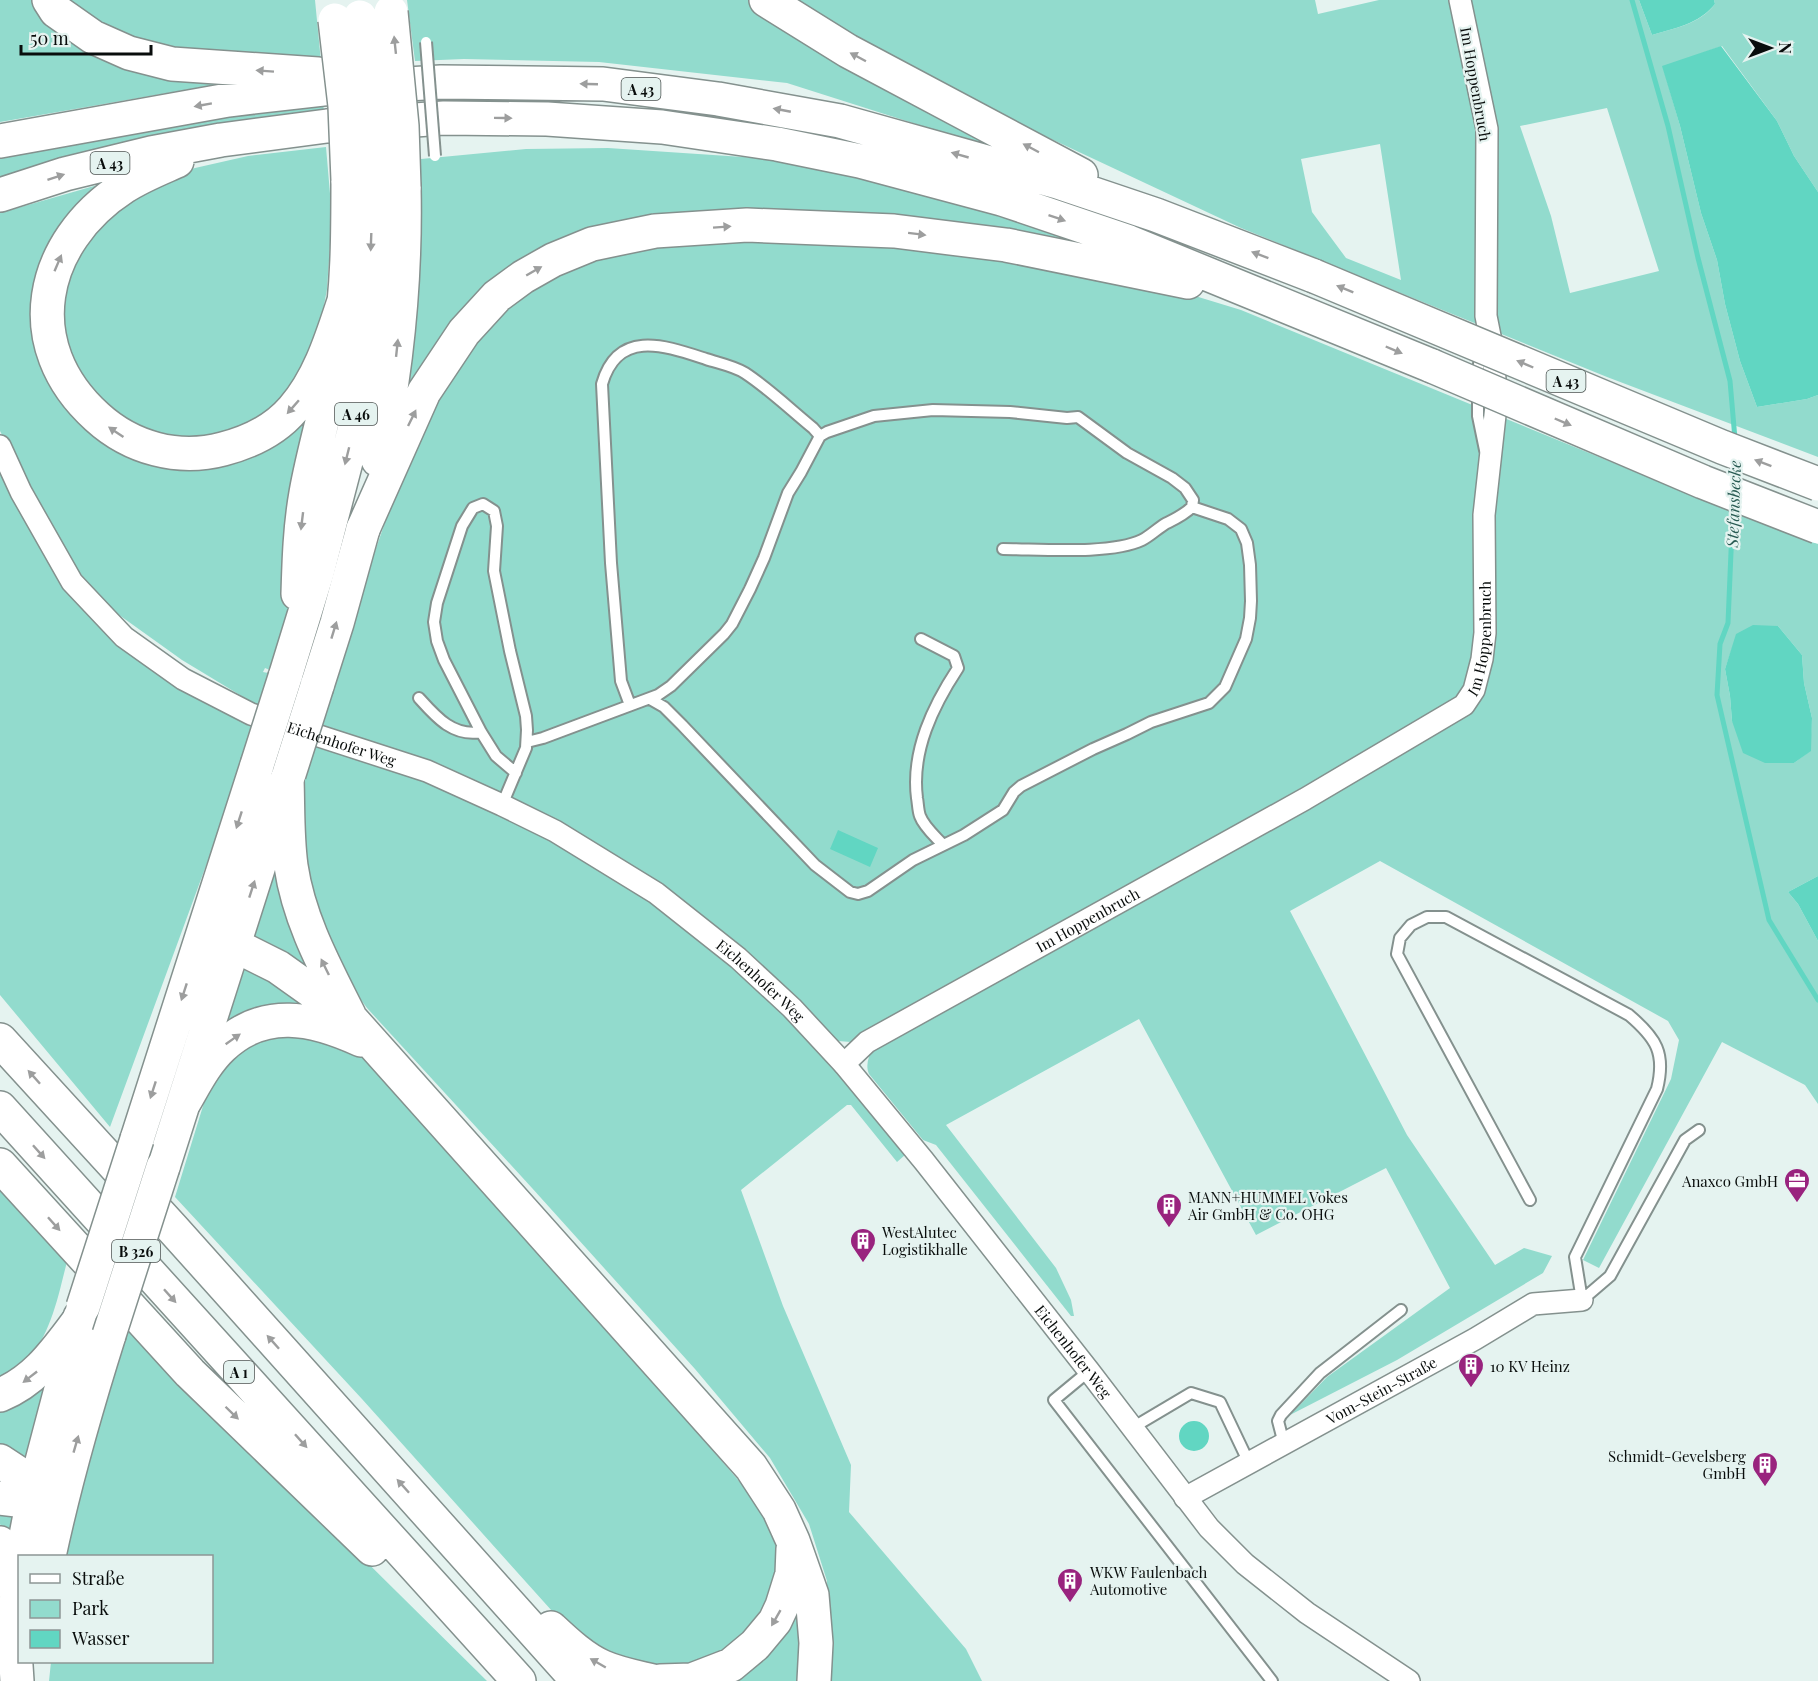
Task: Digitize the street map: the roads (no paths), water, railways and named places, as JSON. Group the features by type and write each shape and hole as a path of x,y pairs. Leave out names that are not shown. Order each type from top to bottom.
{"main road":[{"path":"49,0 56,11 93,37 129,53 172,64 433,83"},
{"path":"766,0 848,51 1156,215"},
{"path":"297,638 301,526 310,473 338,349 347,268 375,184 345,106 361,8"},
{"name":"A 46","path":"257,765 320,563 354,431 365,345 375,184 400,104 361,8"},
{"name":"A 43","path":"0,141 228,100 323,89 433,83 603,84 778,109 840,121 1058,182 1156,215 1314,276 1722,447 1818,484"},
{"name":"A 43","path":"0,195 65,174 151,153 221,140 327,126 444,117 547,119 662,127 777,144 860,161 1002,199 1129,242 1692,477 1818,527"},
{"path":"221,140 124,187 97,208 72,236 61,255 49,288 48,327 63,378 81,402 104,424 120,435 153,449 193,453 216,451 257,438 293,409 307,390 330,342 345,298"},
{"name":"A 46","path":"288,777 337,623 363,529 385,430 393,376 403,274 375,184"},
{"path":"363,529 424,392 464,332 497,296 523,277 553,260 592,243 655,231 747,225 894,231 1006,245 1180,280 1301,312"},
{"name":"B 326","path":"23,1555 43,1496 82,1313 257,765"},
{"path":"288,777 290,855 300,905 312,941 351,1019 751,1467 779,1510 812,1594 816,1643 814,1681"},
{"name":"B 326","path":"49,1555 43,1496 75,1446 288,777"},
{"path":"199,944 213,941 234,945 278,967 351,1019"},
{"path":"185,1101 202,1071 222,1047 248,1029 276,1020 302,1021 335,1028 374,1046"},
{"path":"0,1040 165,1220 578,1681"},
{"name":"A 1","path":"0,1108 519,1681"},
{"path":"0,1165 190,1373 397,1574 478,1635"},
{"path":"0,1395 21,1385 40,1369 82,1313"},
{"path":"0,1461 43,1496"},
{"path":"0,1498 43,1496"},
{"path":"443,1530 566,1641 601,1666 621,1674 653,1681"},
{"path":"660,1681 692,1680 722,1669 731,1665 755,1645 775,1621 788,1590 793,1541"},
{"path":"0,1543 18,1584 14,1635 17,1681"},
{"path":"29,1681 32,1663"}],"street":[{"name":"Im Hoppenbruch","path":"844,1064 867,1042 1305,799 1464,705 1473,690 1482,659 1485,633 1484,515 1496,406 1494,356 1486,316 1487,129 1460,0"},
{"name":"Eichenhofer Weg","path":"0,446 21,492 72,582 124,637 183,679 251,714 427,771 555,831 656,892 738,958 792,1008 844,1064 924,1161 1209,1528 1245,1564 1306,1613 1409,1681"},
{"name":"Vom-Stein-Straße","path":"1185,1498 1475,1339 1533,1304 1582,1300"}],"lane":[{"path":"426,42 435,156"},
{"path":"630,705 621,681 607,507 602,384 612,362 630,349 659,345 742,372 820,436"},
{"path":"527,742 650,699 671,686 732,624 764,558 788,493 820,436 874,416 933,410 1078,417 1127,453 1172,478 1185,488 1193,500 1192,507 1186,514 1143,539 1121,546 1092,549 1003,549"},
{"path":"502,805 516,772 527,742 526,716 494,571 497,526 494,511 483,504 473,508 462,526 434,622 437,641 444,660 482,732 496,756 516,772"},
{"path":"650,699 664,707 676,719 815,865 850,892 858,894 868,891 913,860 964,835 1003,810 1014,792 1021,786 1151,722 1209,703 1225,687 1246,639 1250,618 1250,565 1247,543 1241,529 1228,519 1192,507"},
{"path":"921,639 954,656 958,668 944,690 925,730 915,785 920,817 943,845"},
{"path":"419,698 440,721 449,727 472,734 482,732"},
{"path":"1530,1200 1397,954 1400,938 1411,925 1427,917 1446,917 1629,1015 1647,1030 1656,1043 1661,1074 1657,1089 1575,1257 1582,1300"},
{"path":"1582,1300 1610,1276 1685,1140 1699,1130"},
{"path":"1284,1444 1278,1421 1281,1415 1320,1373 1401,1310"},
{"path":"1089,1371 1054,1400 1272,1681"},
{"path":"1132,1428 1191,1393 1220,1402 1249,1463"}],"water":[{"path":"1639,0 1714,0 1715,4 1694,21 1652,35"},
{"path":"1721,46 1777,121 1794,156 1818,192 1818,395 1807,399 1757,407 1740,361 1725,304 1717,260 1701,213 1680,126 1662,66"},
{"path":"1753,625 1778,626 1802,655 1804,683 1812,718 1811,751 1794,763 1765,763 1743,753 1732,721 1725,669 1736,634"},
{"path":"838,830 878,848 870,867 830,849"},
{"path":"1818,876 1818,941 1798,904 1788,892"},
{"path":"1194,1421 1205,1425 1209,1436 1205,1447 1194,1451 1183,1447 1179,1436 1183,1425"}],"waterway":[{"name":"Stefansbecke","path":"1632,0 1668,126 1698,258 1730,381 1735,439"},
{"name":"Stefansbecke","path":"1734,463 1734,483"},
{"name":"Stefansbecke","path":"1733,505 1728,623 1720,644 1717,695 1769,920 1818,1000"}],"place":[{"name":"Anaxco GmbH","path":"1797,1204"},
{"name":"MANN+HUMMEL Vokes Air GmbH & Co. OHG","path":"1169,1229"},
{"name":"WestAlutec Logistikhalle","path":"863,1264"},
{"name":"10 KV Heinz","path":"1471,1389"},
{"name":"Schmidt-Gevelsberg GmbH","path":"1765,1488"},
{"name":"WKW Faulenbach Automotive","path":"1070,1604"}]}
